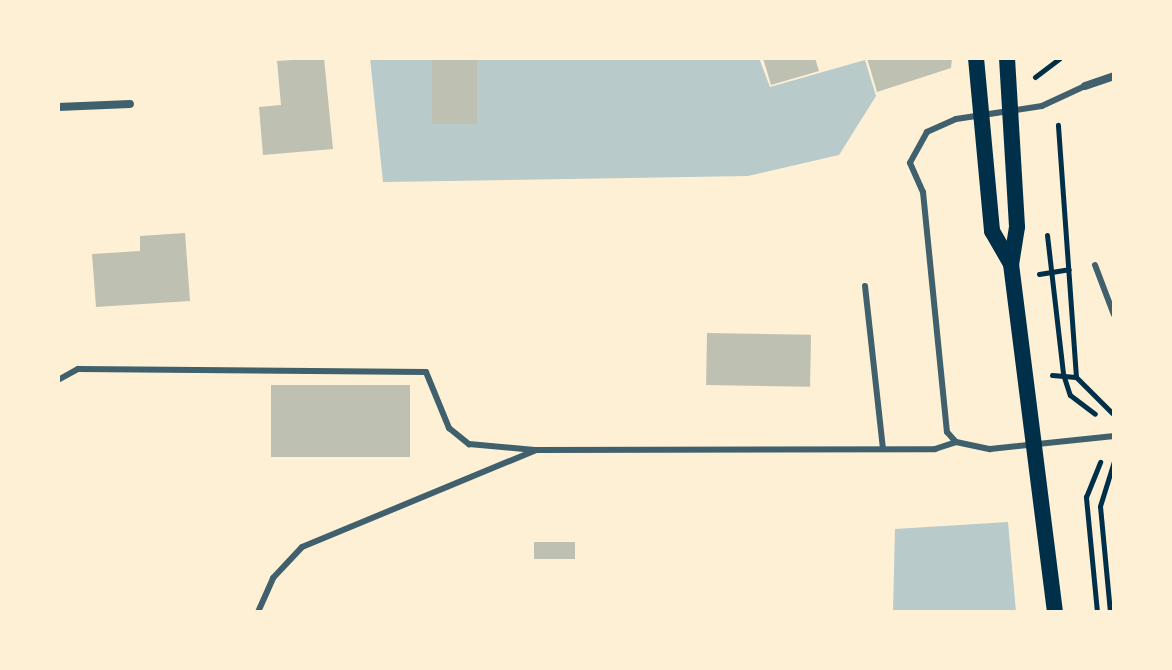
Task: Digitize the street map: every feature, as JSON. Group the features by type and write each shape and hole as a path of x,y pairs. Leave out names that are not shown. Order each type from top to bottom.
{"main road":[{"path":"976,58 992,231 1011,264"},
{"path":"1007,58 1017,227 1011,264 1055,612"}],"street":[{"path":"1085,86 1114,76"},
{"path":"58,107 130,104"}],"lane":[{"path":"956,442 945,419 923,192 910,163 927,132 980,116 1042,106 1085,86"},
{"path":"1095,265 1114,315"},
{"path":"865,286 883,449"},
{"path":"58,380 78,369 426,372 449,428 469,444 536,450 883,449 956,442 990,449 1114,436"},
{"path":"258,612 273,578 302,547 536,450"}],"path":[{"path":"1038,58 1042,106"},
{"path":"1061,64 1059,98 1076,377"},
{"path":"1046,228 1063,374 1070,395 1100,420"},
{"path":"1030,276 1095,265"},
{"path":"1063,374 1076,377 1112,413"},
{"path":"1097,612 1086,497 1102,455"},
{"path":"1110,612 1100,506 1114,461"}],"shaded area":[{"path":"370,58 759,58 770,87 865,60 876,96 839,155 748,176 383,182"},
{"path":"1008,522 1016,612 893,612 895,529"}],"building":[{"path":"324,58 333,149 263,155 259,107 281,105 277,61"},
{"path":"432,58 477,58 477,124 432,124"},
{"path":"763,58 815,58 819,71 771,85"},
{"path":"867,58 952,58 951,68 877,92"},
{"path":"185,233 190,301 96,307 92,254 140,251 140,236"},
{"path":"707,333 811,335 810,387 706,385"},
{"path":"271,385 410,385 410,457 271,457"},
{"path":"534,542 575,542 575,559 534,559"}]}
